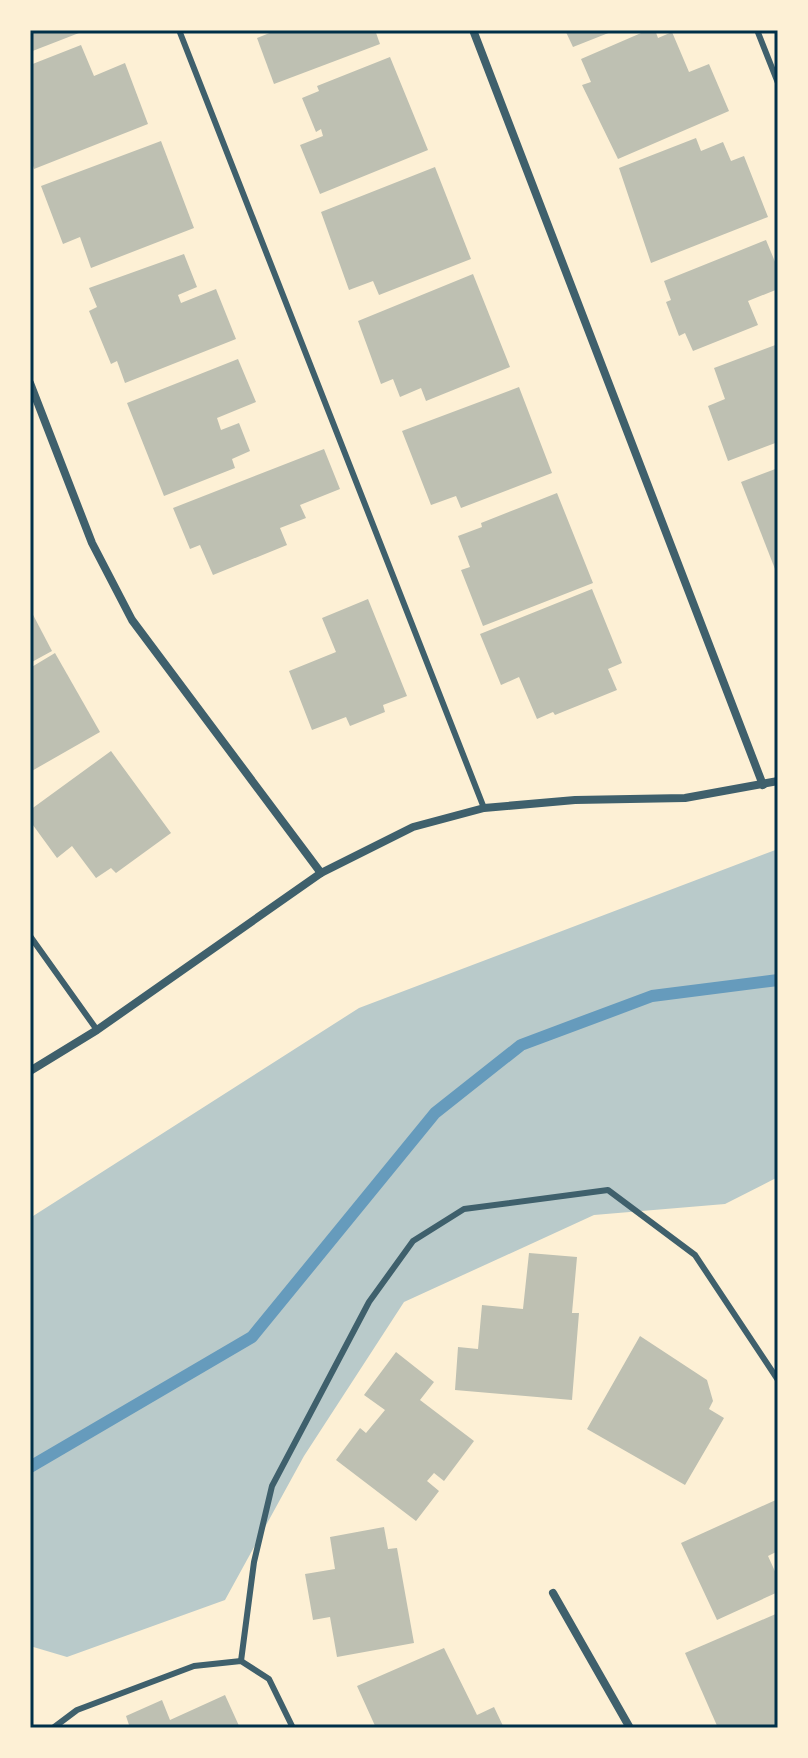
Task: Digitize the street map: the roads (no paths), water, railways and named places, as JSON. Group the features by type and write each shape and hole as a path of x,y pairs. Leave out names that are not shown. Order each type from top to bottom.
{"street":[{"path":"473,30 763,785"},
{"path":"30,383 92,543 132,620 321,873"},
{"path":"30,1071 97,1030 321,873 413,827 484,808 575,800 685,798 778,781"},
{"path":"553,1593 630,1728"}],"lane":[{"path":"179,30 484,808"},
{"path":"757,30 778,83"},
{"path":"30,936 97,1030"},
{"path":"241,1661 254,1562 272,1486 369,1302 413,1241 464,1209 608,1190 695,1255 778,1380"},
{"path":"53,1728 77,1710 194,1666 241,1661 269,1679 293,1728"}],"waterway":[{"path":"30,1467 252,1337 435,1113 521,1045 652,996 778,980"}]}
